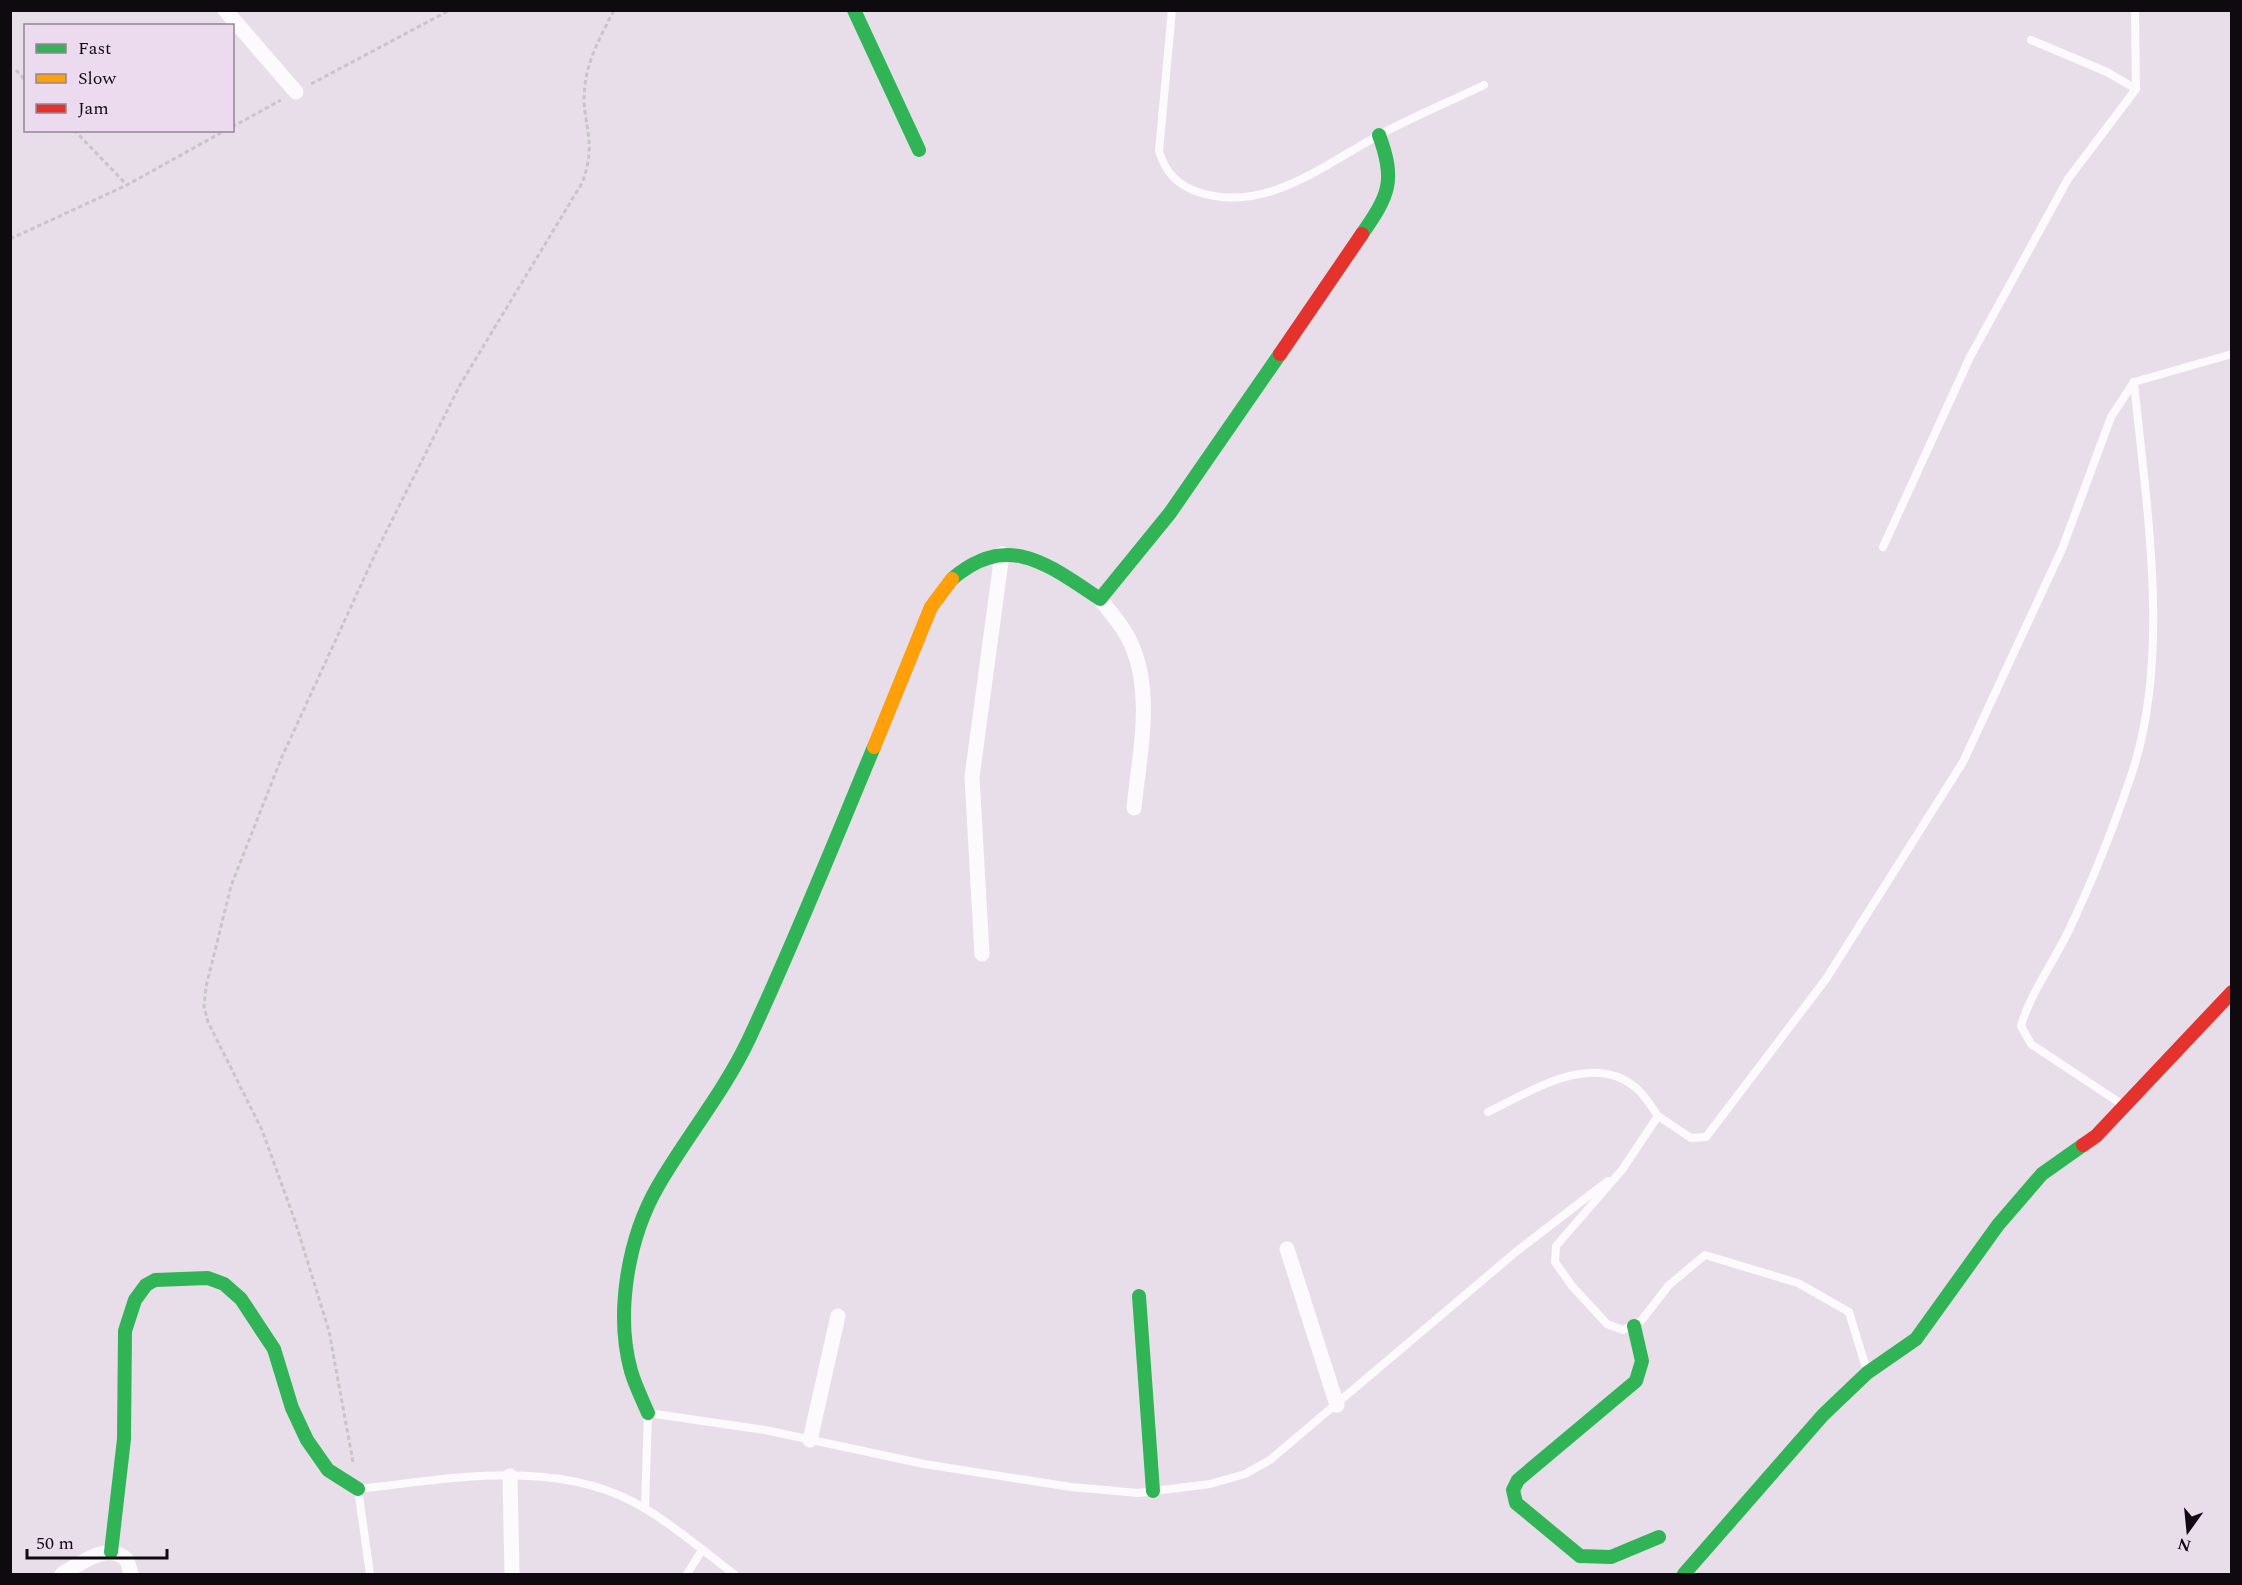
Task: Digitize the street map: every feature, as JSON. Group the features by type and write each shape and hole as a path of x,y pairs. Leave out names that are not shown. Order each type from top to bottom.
{"street":[{"path":"225,10 296,92"},
{"path":"854,10 919,150"},
{"path":"1100,598 1170,513 1378,211 1390,186 1392,170 1379,135"},
{"path":"982,954 972,777 1002,554"},
{"path":"648,1413 627,1354 625,1317 631,1258 645,1210 657,1187 713,1105 748,1041 807,909 931,608 945,587 967,565 984,557 1002,554 1036,559 1100,598 1133,648 1142,689 1143,719 1134,808"},
{"path":"1684,1575 1823,1415 1867,1373 1916,1339 1998,1225 2042,1174 2096,1136 2232,992"},
{"path":"1287,1249 1337,1405"},
{"path":"111,1552 124,1451 125,1331 135,1300 146,1285 154,1280 208,1278 224,1284 242,1299 274,1349 292,1408 307,1440 328,1470 358,1489"},
{"path":"1139,1296 1153,1491"},
{"path":"810,1440 838,1317"},
{"path":"1634,1326 1642,1361 1636,1381 1518,1480 1513,1495 1516,1503 1580,1556 1612,1558 1659,1537"},
{"path":"510,1476 512,1575"},
{"path":"63,1575 99,1555 111,1552 127,1560 131,1575"}],"lane":[{"path":"1172,10 1159,151 1163,166 1172,177 1188,188 1208,195 1233,198 1272,191 1297,182 1379,135 1484,85"},
{"path":"1883,546 1970,357 2056,200 2068,179 2136,89 2135,10"},
{"path":"2031,40 2107,72 2136,89"},
{"path":"1488,1112 1568,1076 1602,1073 1636,1087 1658,1116 1691,1138 1706,1137 1826,979 1963,762 2062,549 2111,417 2134,382 2232,354"},
{"path":"2124,1106 2031,1044 2021,1026 2026,1006 2048,973 2090,883 2132,774 2147,712 2153,605 2134,382"},
{"path":"1658,1116 1622,1170 1556,1246 1554,1257 1572,1286 1607,1324 1623,1329 1634,1326 1669,1285 1705,1255 1798,1283 1849,1312 1867,1373"},
{"path":"645,1508 648,1413 765,1430 924,1464 1049,1484 1127,1492 1210,1484 1245,1474 1270,1460 1516,1251 1622,1170"},
{"path":"370,1575 358,1489 510,1476 586,1483 645,1508 734,1575"},
{"path":"687,1575 702,1550"}],"path":[{"path":"234,126 450,10"},
{"path":"358,1489 337,1368 323,1308 262,1130 208,1022 204,1008 206,987 231,886 254,822 377,550 465,375 582,183 591,147 584,100 585,85 595,49 614,10"},
{"path":"16,70 24,79"},
{"path":"76,132 127,185"},
{"path":"10,239 127,185 222,132"}],"traffic: fast":[{"path":"854,10 919,150"},
{"path":"1362,234 1384,198 1387,187 1387,164 1379,135"},
{"path":"952,579 972,565 991,557 1009,555 1027,558 1045,565 1100,599 1170,513 1280,354"},
{"path":"648,1413 631,1371 624,1325 627,1276 639,1229 658,1186 717,1096 749,1039 798,930 874,747"},
{"path":"1684,1574 1823,1415 1867,1373 1916,1339 1998,1225 2042,1174 2083,1145"},
{"path":"111,1552 124,1439 125,1331 135,1300 146,1285 155,1280 208,1278 224,1284 241,1299 274,1349 292,1408 307,1440 328,1470 358,1489"},
{"path":"1139,1296 1153,1491"},
{"path":"1634,1326 1642,1361 1636,1381 1518,1480 1513,1490 1516,1503 1580,1556 1611,1557 1659,1537"}],"traffic: slow":[{"path":"874,747 931,607 952,579"}],"traffic: jam":[{"path":"1280,354 1362,234"},
{"path":"2083,1145 2096,1136 2232,992"}]}
